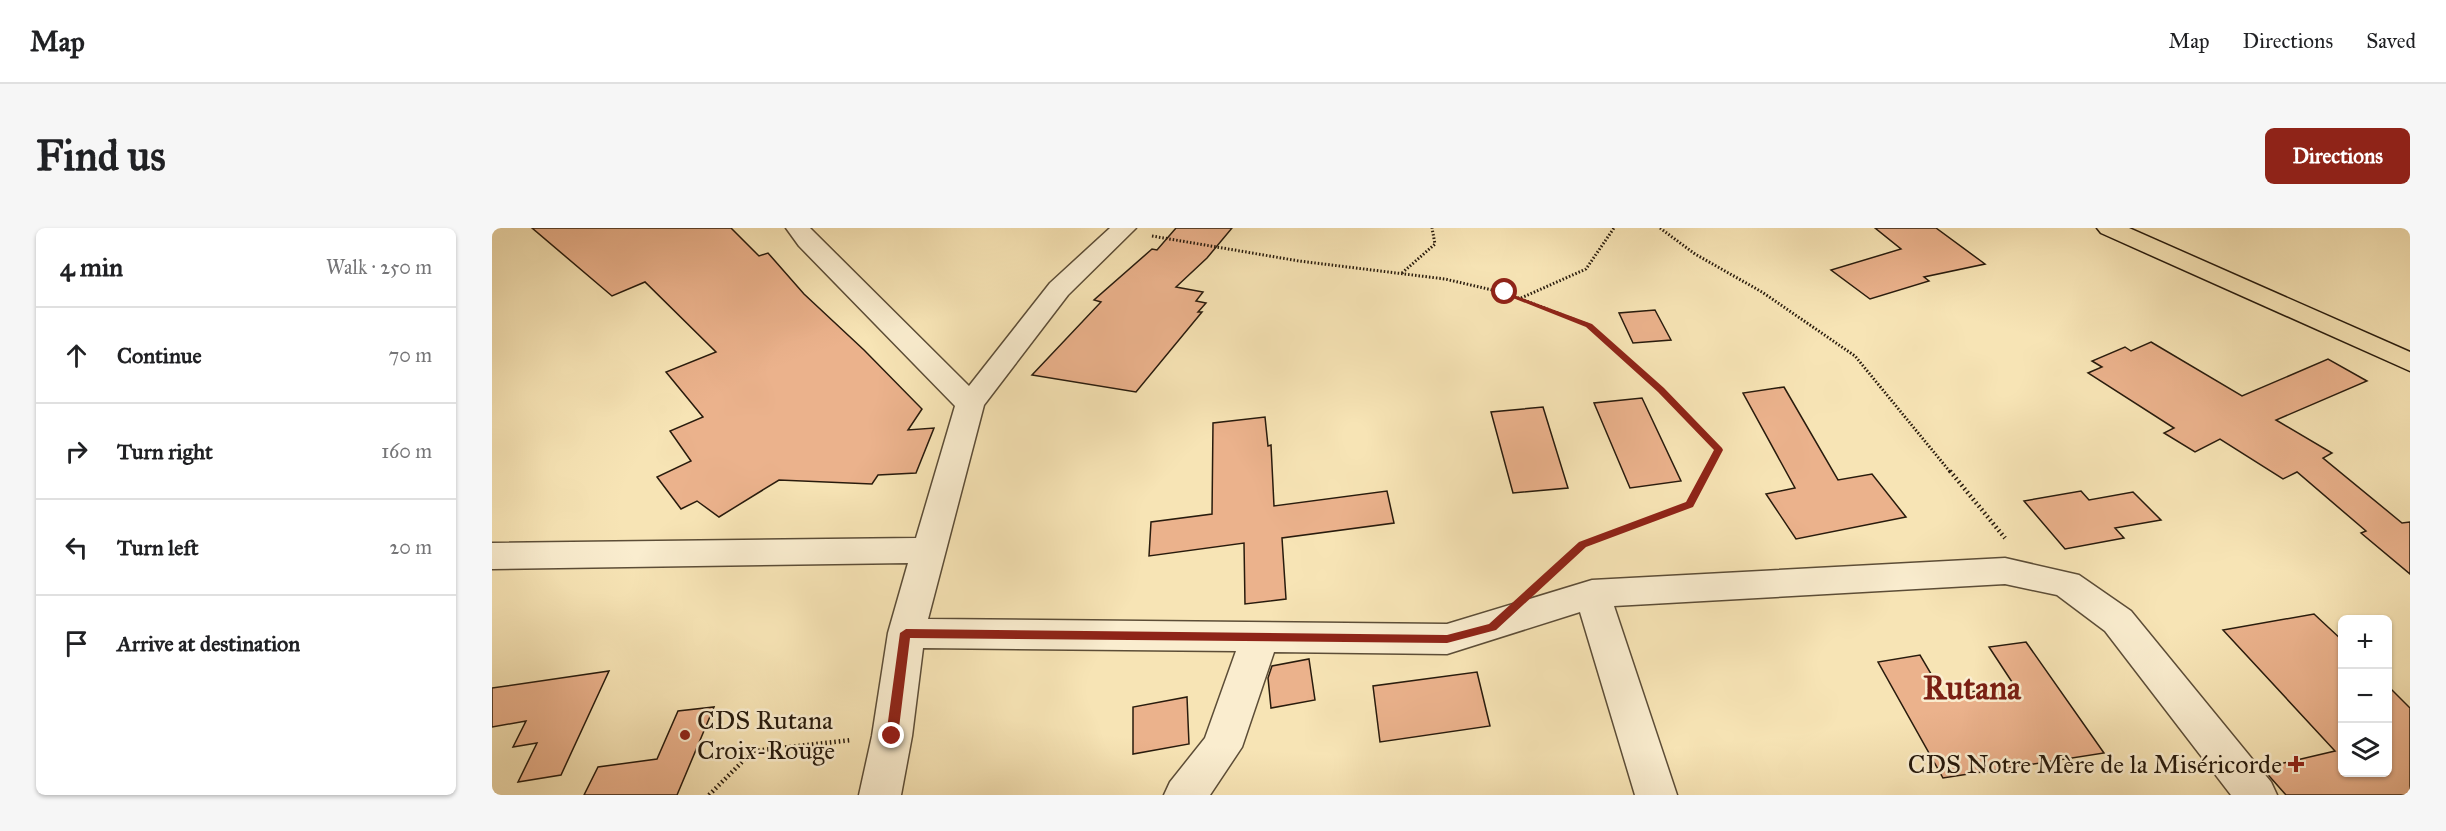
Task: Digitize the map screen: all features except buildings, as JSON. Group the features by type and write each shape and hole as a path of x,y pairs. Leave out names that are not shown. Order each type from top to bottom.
{"main road":[{"path":"2109,228 2410,362"}],"street":[{"path":"798,228 808,241 970,404"},
{"path":"880,795 892,736 906,633 970,404 1059,289 1123,230"},
{"path":"492,556 929,550"},
{"path":"906,633 1447,639 1592,594 2005,571 2067,584 2118,621 2256,795"},
{"path":"1592,594 1656,795"},
{"path":"1185,795 1222,747 1260,637"}],"path":[{"path":"1401,273 1436,244 1431,228"},
{"path":"1520,298 1586,269 1614,228"},
{"path":"1660,228 1695,254 1762,292 1855,356 2038,578"},
{"path":"1123,230 1299,261 1444,279 1520,298 1589,325 1661,390 1719,450 1690,504 1583,545 1550,575"},
{"path":"708,795 753,750 892,736"}],"place":[{"name":"CDS Rutana Croix-Rouge","path":"685,735"},
{"name":"CDS Notre Mère de la Miséricorde","path":"2296,764"}],"district":[{"name":"Rutana","path":"1972,688"}],"route":[{"path":"892,736 906,633 1447,639 1492,627 1583,545 1690,504 1719,450 1661,390 1589,325 1505,292"}]}
